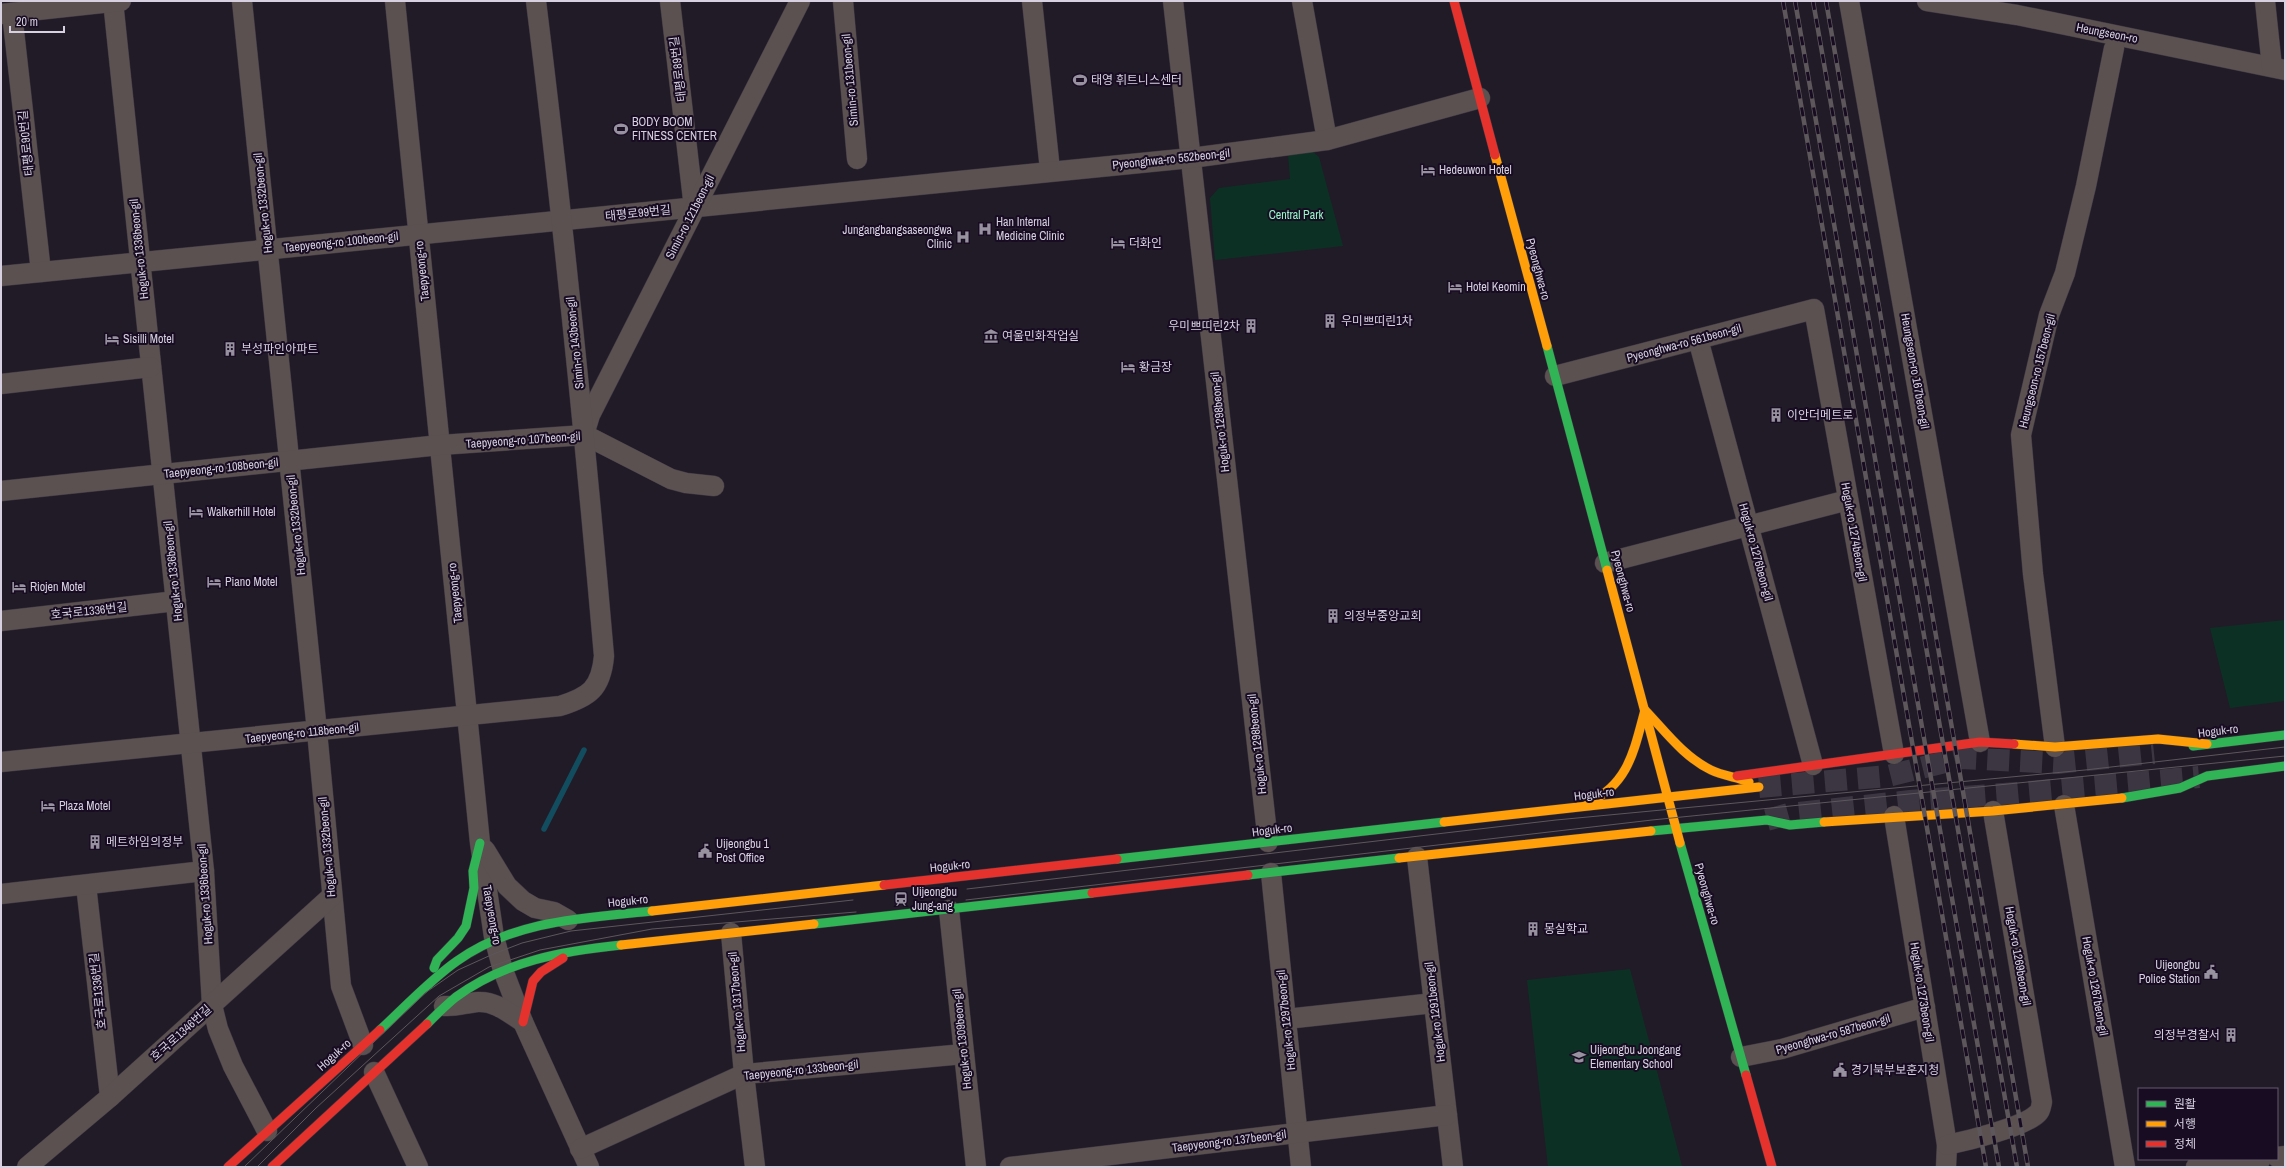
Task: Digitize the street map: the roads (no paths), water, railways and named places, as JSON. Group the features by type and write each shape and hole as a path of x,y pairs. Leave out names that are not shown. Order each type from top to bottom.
{"street":[{"path":"6,14 116,1"},
{"name":"Hoguk-ro 1336beon-gil","path":"116,1 140,262 204,871 212,1006 218,1029 233,1066 267,1131"},
{"name":"Hoguk-ro 1332beon-gil","path":"242,1 290,461 341,986 363,1045"},
{"name":"Taepyeong-ro","path":"395,1 480,843 494,937 503,970 523,1022 589,1167"},
{"name":"Simin-ro 143beon-gil","path":"536,1 563,221 585,435 604,656 602,670 597,685"},
{"name":"태평로89번길","path":"670,1 694,208"},
{"name":"Simin-ro 121beon-gil","path":"585,435 590,415 800,1"},
{"name":"Simin-ro 131beon-gil","path":"843,1 857,159"},
{"path":"1032,1 1050,170"},
{"name":"Hoguk-ro 1298beon-gil","path":"1173,1 1268,842"},
{"path":"1302,1 1327,140"},
{"name":"Pyeonghwa-ro","path":"1454,1 1668,797 1772,1167"},
{"name":"Heungseon-ro 167beon-gil","path":"1849,1 1980,742"},
{"name":"Heungseon-ro","path":"1927,1 2031,18 2278,68"},
{"path":"2265,1 2278,68"},
{"name":"태평로90번길","path":"6,14 41,272"},
{"name":"Heungseon-ro 157beon-gil","path":"2055,747 2033,574 2021,435 2049,315 2065,273 2084,193 2114,48"},
{"name":"Pyeonghwa-ro 552beon-gil","path":"858,191 1050,170 1191,158 1327,140 1480,98"},
{"name":"태평로99번길","path":"419,235 858,191"},
{"name":"Taepyeong-ro 100beon-gil","path":"1,276 419,235"},
{"name":"Pyeonghwa-ro 561beon-gil","path":"1555,376 1814,309"},
{"name":"Hoguk-ro 1274beon-gil","path":"1814,309 1894,754"},
{"name":"Hoguk-ro 1276beon-gil","path":"1698,339 1813,766"},
{"path":"1,384 151,367"},
{"name":"Taepyeong-ro 107beon-gil","path":"440,445 585,435 671,479 686,483 714,486"},
{"name":"Taepyeong-ro 108beon-gil","path":"1,491 440,445"},
{"path":"1605,562 1848,500"},
{"name":"호국로1336번길","path":"1,621 176,601"},
{"name":"Taepyeong-ro 118beon-gil","path":"1,762 560,706 582,699 597,685"},
{"path":"1571,808 1606,795 1617,783 1630,762 1645,710 1697,762 1724,776 1737,776 1783,770 1980,742 2055,747 2158,739 2207,744"},
{"name":"Hoguk-ro","path":"2170,750 2284,735"},
{"path":"275,1166 444,1006 470,986 522,962 571,950 949,910 1271,872 1418,857 1552,840 1767,820 1790,825 1894,816 1993,811 2064,805 2163,792 2207,776 2285,766"},
{"path":"1737,776 1759,787 1783,770"},
{"name":"Hoguk-ro","path":"228,1167 455,962 494,937 520,929 568,920 1759,787"},
{"name":"Hoguk-ro 1267beon-gil","path":"2064,805 2125,1167"},
{"name":"Hoguk-ro 1269beon-gil","path":"1947,1145 1971,1140 2029,1119 2038,1113 2042,1102 1993,811"},
{"name":"Hoguk-ro 1273beon-gil","path":"1894,816 1947,1145 1946,1167"},
{"path":"480,843 507,886 523,901 535,908 554,912 568,920"},
{"path":"427,987 437,960 458,938 468,920 474,888 472,871 480,843"},
{"name":"Hoguk-ro 1291beon-gil","path":"1418,857 1453,1167"},
{"path":"1,894 204,871"},
{"name":"Hoguk-ro 1297beon-gil","path":"1271,872 1301,1167"},
{"name":"호국로1336번길","path":"86,885 110,1097"},
{"name":"호국로1346번길","path":"28,1167 110,1097 332,896"},
{"name":"Hoguk-ro 1309beon-gil","path":"949,910 976,1167"},
{"name":"Hoguk-ro 1317beon-gil","path":"731,933 744,1074 755,1167"},
{"path":"444,1006 457,1007 478,1002 489,1003 523,1022 528,1002 529,989 532,981 540,972 559,962 571,950"},
{"path":"1286,1019 1434,1003"},
{"name":"Pyeonghwa-ro 587beon-gil","path":"1741,1056 1782,1049 1925,1007"},
{"name":"Taepyeong-ro 133beon-gil","path":"580,1148 744,1074 964,1054"},
{"path":"374,1072 418,1167"},
{"name":"Taepyeong-ro 137beon-gil","path":"1010,1167 1447,1115"},
{"path":"2196,1167 2253,1160"}],"waterway":[{"path":"544,829 584,750"}],"tunnel":[{"path":"1759,787 1888,776 1961,758 2057,763 2154,753"},
{"path":"1767,820 1789,814 1910,801 2199,777"}],"tram line":[{"path":"967,889 1556,820 2085,770 2285,747"},
{"path":"966,900 1652,820 2285,756"},
{"path":"244,1167 425,993 458,970 491,955 522,943 571,931 853,900"},
{"path":"257,1167 316,1108 439,996 489,967 540,950 652,929 856,912"}],"railway":[{"path":"1783,1 1986,1167"},
{"path":"1795,1 1999,1167"},
{"path":"1813,1 2017,1167"},
{"path":"1826,1 2028,1167"}],"place":[{"name":"태영 휘트니스센터","path":"1080,80"},
{"name":"BODY BOOM FITNESS CENTER","path":"621,129"},
{"name":"Hedeuwon Hotel","path":"1428,170"},
{"name":"Han Internal Medicine Clinic","path":"985,229"},
{"name":"Jungangbangsaseongwa Clinic","path":"963,237"},
{"name":"더화인","path":"1118,243"},
{"name":"Hotel Keomin","path":"1455,287"},
{"name":"우미쁘띠린1차","path":"1330,321"},
{"name":"우미쁘띠린2차","path":"1251,326"},
{"name":"여울민화작업실","path":"991,336"},
{"name":"Sisilli Motel","path":"112,339"},
{"name":"부성파인아파트","path":"230,349"},
{"name":"황금장","path":"1128,367"},
{"name":"이안더메트로","path":"1776,415"},
{"name":"Walkerhill Hotel","path":"196,512"},
{"name":"Piano Motel","path":"214,582"},
{"name":"Riojen Motel","path":"19,587"},
{"name":"의정부중앙교회","path":"1333,616"},
{"name":"Plaza Motel","path":"48,806"},
{"name":"메트하임의정부","path":"95,842"},
{"name":"Uijeongbu 1 Post Office","path":"705,851"},
{"name":"Uijeongbu Jung-ang","path":"901,899"},
{"name":"몽실학교","path":"1533,929"},
{"name":"Uijeongbu Police Station","path":"2211,972"},
{"name":"의정부경찰서","path":"2231,1035"},
{"name":"Uijeongbu Joongang Elementary School","path":"1579,1057"},
{"name":"경기북부보훈지청","path":"1840,1070"}],"park label":[{"name":"Central Park","path":"1296,215"}]}
